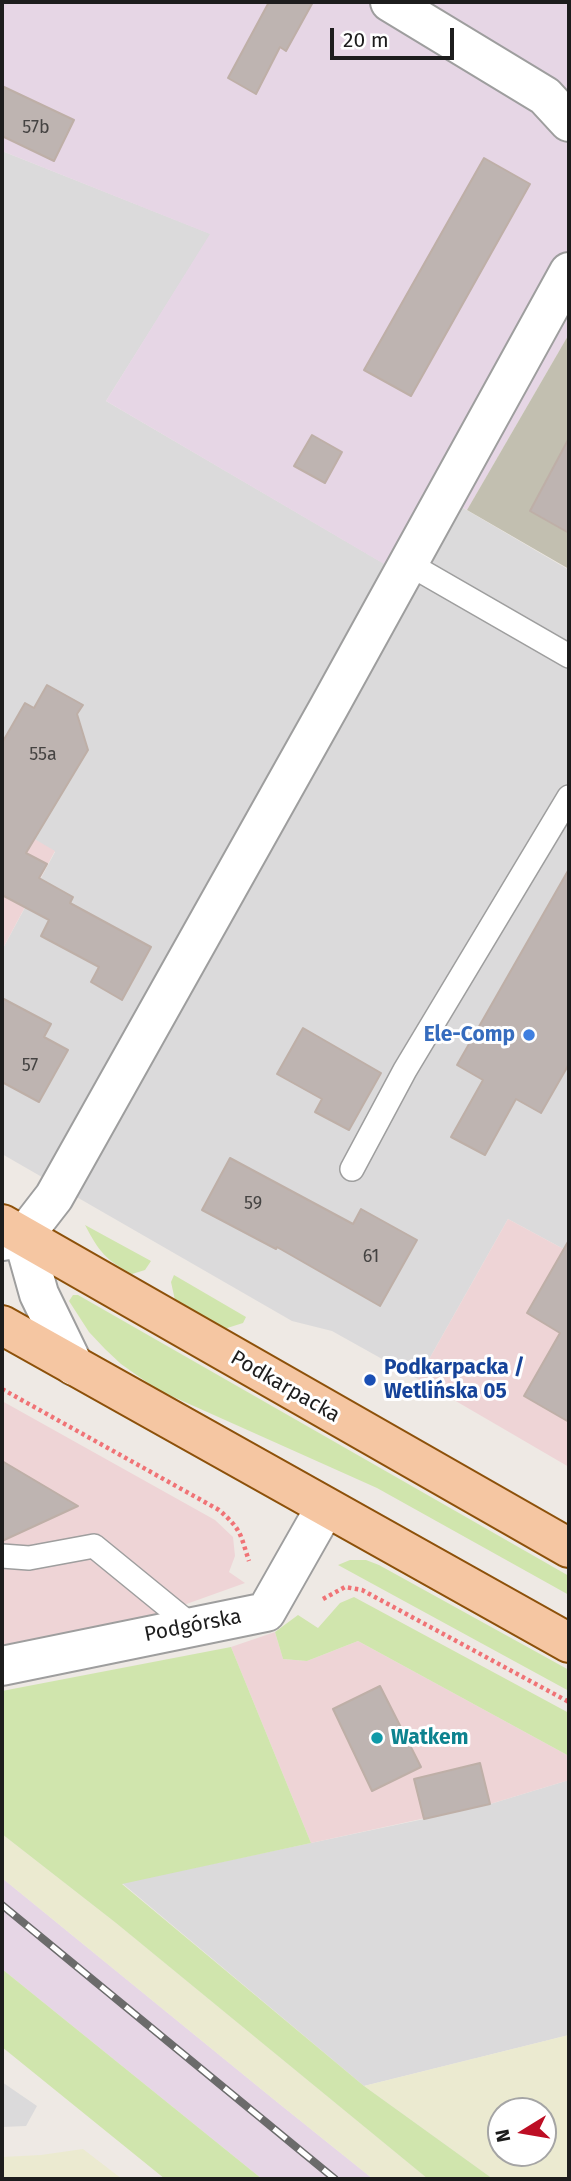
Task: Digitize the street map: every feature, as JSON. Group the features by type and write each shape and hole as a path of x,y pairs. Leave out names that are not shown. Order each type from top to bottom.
{"main road":[{"name":"Podkarpacka","path":"9,1234 569,1548"},
{"path":"2,1325 569,1643"}],"street":[{"path":"390,2 545,96 569,122"},
{"path":"74,1366 9,1234 60,1185 409,564 569,272"},
{"name":"Podgórska","path":"2,1667 266,1612 325,1508"}],"lane":[{"path":"409,564 569,656"},
{"path":"352,1169 405,1070 569,797"},
{"path":"2,1556 29,1558 94,1546 192,1626"}],"shaded area":[{"path":"2,2 569,2 569,334 467,510 429,488 384,564 106,401 210,234 2,151"},
{"path":"2,151 211,234 106,401 383,563 429,488 569,570 569,1252 508,1219 418,1379 332,1331 292,1321 2,1154 2,950 55,852 2,820"},
{"path":"569,334 569,569 467,510"},
{"path":"2,820 55,851 2,950"},
{"path":"508,1219 569,1252 569,1467 418,1379"},
{"path":"2,1401 215,1520 233,1537 235,1556 229,1572 245,1583 153,1616 2,1645"},
{"path":"275,1632 283,1659 307,1661 358,1641 569,1756 569,1780 490,1804 311,1843 231,1647"},
{"path":"569,1780 569,2035 364,2086 122,1883 490,1804"},
{"path":"2,1878 373,2179 262,2179 2,1969"},
{"path":"2,2082 37,2106 26,2126 2,2127"}],"green space":[{"path":"85,1225 151,1261 145,1270 132,1274 104,1254"},
{"path":"174,1275 246,1317 243,1323 224,1329 175,1300 171,1282"},
{"path":"73,1295 78,1295 569,1576 569,1595 377,1488 158,1390 121,1364 89,1332 69,1301"},
{"path":"350,1560 366,1560 379,1565 569,1670 569,1691 338,1565"},
{"path":"354,1597 569,1713 569,1756 358,1641 307,1661 283,1659 275,1632 298,1615 318,1628 340,1603"},
{"path":"231,1647 311,1843 122,1884 364,2086 493,2179 428,2179 116,1923 2,1834 2,1691"},
{"path":"2,1834 116,1923 428,2179 373,2179 277,2102 2,1878"},
{"path":"2,1969 262,2179 165,2179 2,2047"},
{"path":"569,2035 569,2179 493,2179 364,2086"},
{"path":"83,2149 122,2179 2,2179 2,2157"}],"building":[{"path":"269,2 313,2 286,51 280,47 256,94 228,78"},
{"path":"2,86 74,120 54,161 2,136"},
{"path":"484,158 530,184 411,396 364,370"},
{"path":"312,435 342,452 325,483 294,466"},
{"path":"569,438 569,533 530,511"},
{"path":"47,685 83,705 77,714 88,750 26,853 47,864 39,878 73,897 70,903 151,947 122,1000 91,982 99,967 41,936 49,920 2,895 2,743 25,703 34,708"},
{"path":"569,869 569,1064 541,1113 516,1099 485,1155 451,1137 483,1080 457,1065"},
{"path":"2,998 51,1024 44,1037 68,1050 39,1102 2,1082"},
{"path":"303,1028 381,1073 349,1130 315,1112 322,1099 277,1074"},
{"path":"230,1158 353,1224 361,1209 417,1240 380,1306 277,1247 276,1249 202,1210"},
{"path":"569,1240 569,1422 524,1396 560,1333 527,1313"},
{"path":"2,1461 78,1506 2,1541"},
{"name":"Watkem","path":"380,1686 421,1767 372,1791 333,1709"},
{"path":"480,1763 490,1804 424,1819 414,1779"}],"railway":[{"path":"2,1905 335,2179"}],"place":[{"name":"Ele-Comp","path":"529,1035"},
{"name":"Podkarpacka / Wetlińska 05","path":"370,1380"},
{"name":"Watkem","path":"377,1738"}]}
